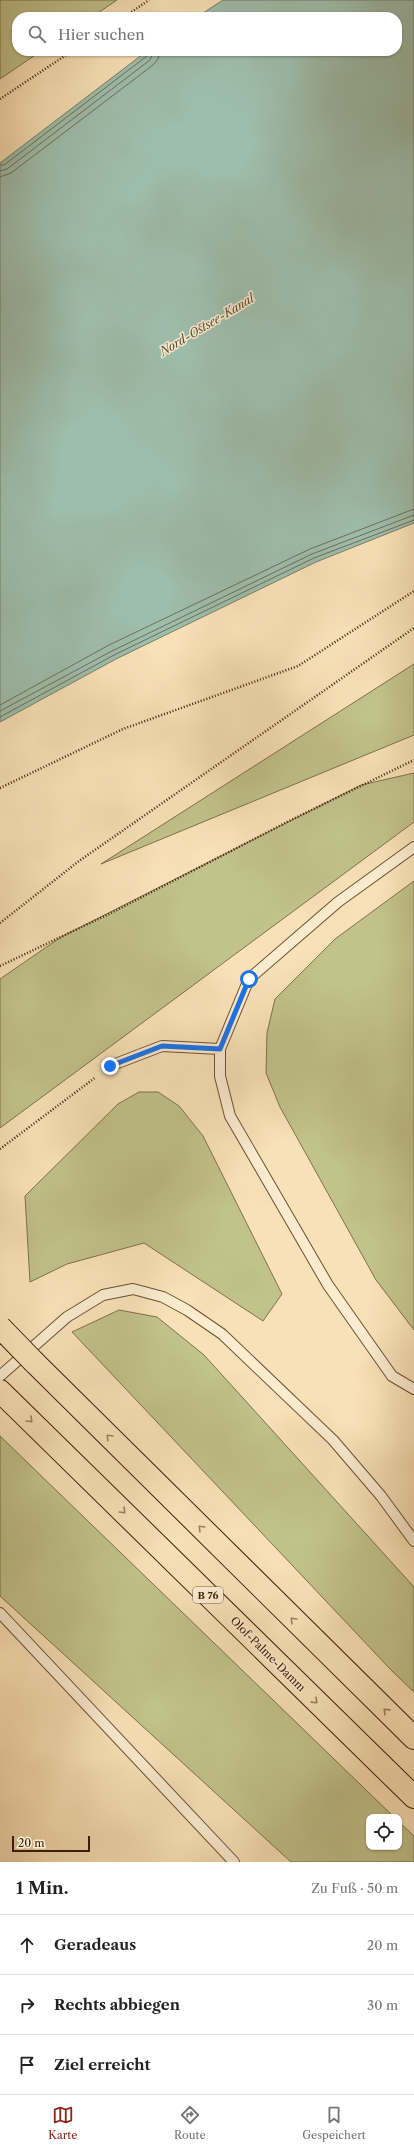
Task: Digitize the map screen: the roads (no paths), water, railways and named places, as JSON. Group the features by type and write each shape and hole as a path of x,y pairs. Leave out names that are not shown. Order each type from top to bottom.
{"highway":[{"path":"0,1327 414,1738"},
{"name":"Olof-Palme-Damm","path":"1,1386 414,1798"}],"lane":[{"path":"414,847 338,902 249,979 220,1049 220,1076 230,1116 328,1285 392,1376 414,1389"},
{"path":"110,1066 162,1046 220,1049"},
{"path":"1,1386 67,1316 103,1295 133,1289 163,1297 187,1310 222,1334 333,1440 381,1496 414,1541"},
{"path":"0,1613 234,1862"}],"water":[{"name":"Nord-Ostsee-Kanal","path":"223,0 414,0 414,523 316,562 116,659 0,722 0,163 140,56 402,56 402,12 205,12"}]}
